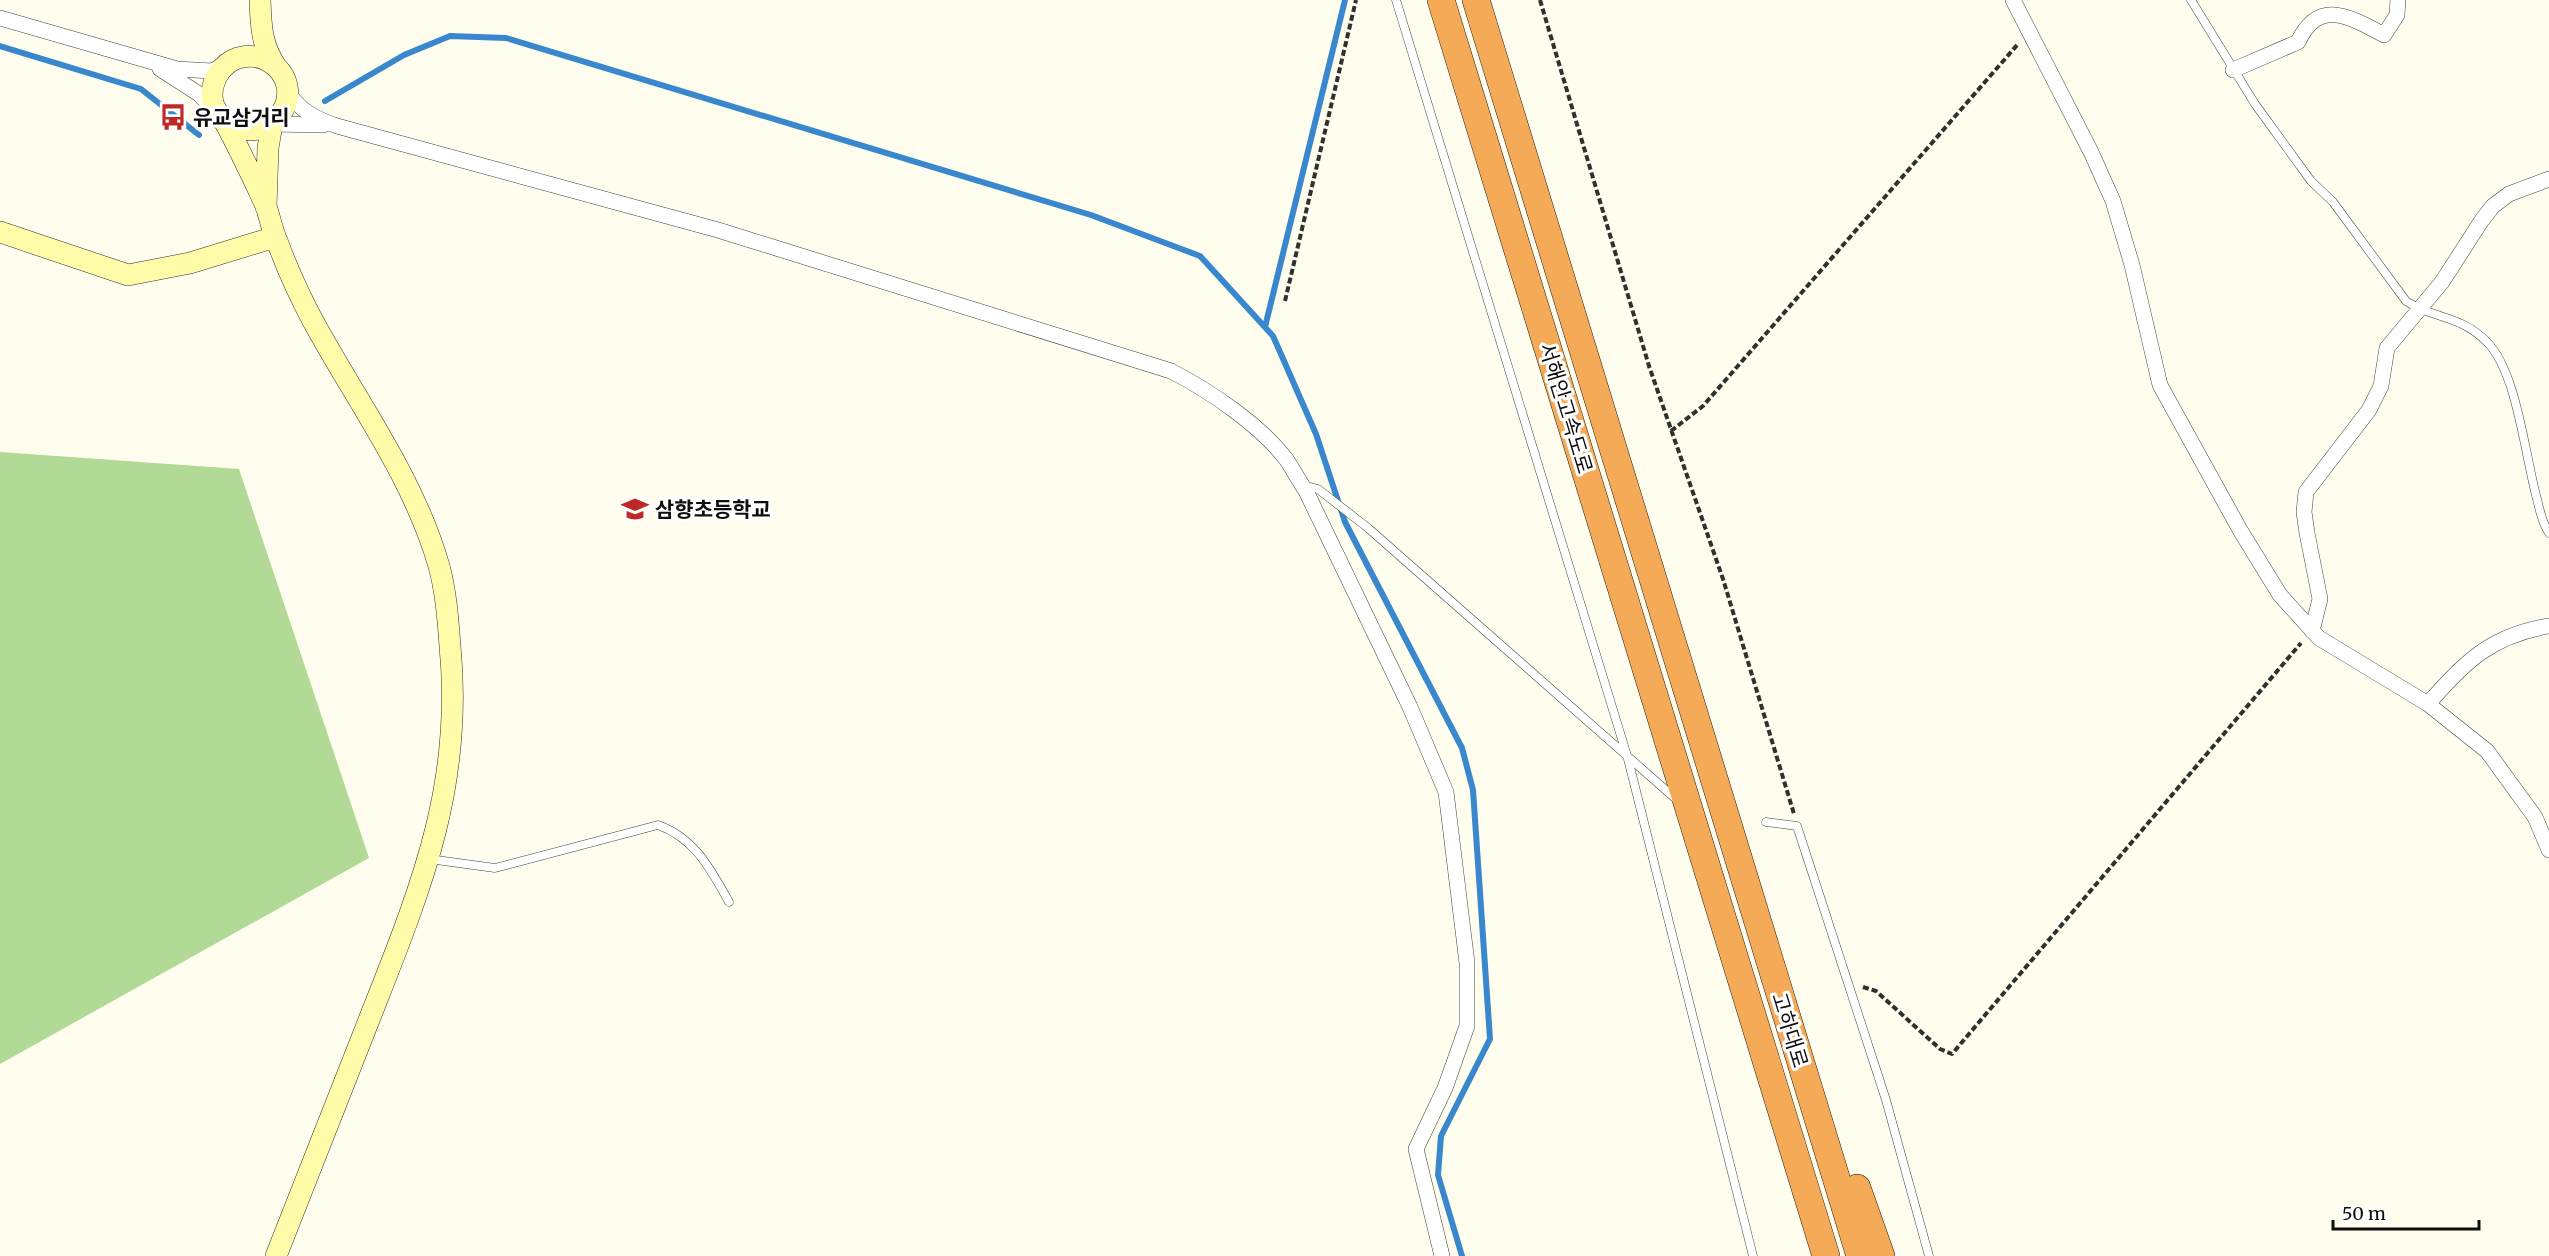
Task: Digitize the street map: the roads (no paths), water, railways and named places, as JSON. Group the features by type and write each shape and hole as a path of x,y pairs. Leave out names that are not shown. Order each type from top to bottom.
{"highway":[{"name":"서해안고속도로","path":"1441,0 1685,809"},
{"name":"서해안고속도로","path":"1476,0 1721,805"},
{"path":"1721,805 1881,1256"},
{"name":"고하대로","path":"1721,805 1860,1256"},
{"path":"1685,809 1810,1256"},
{"name":"고하대로","path":"1685,809 1826,1256"}],"main road":[{"path":"259,0 246,39 231,61 222,69 213,85 213,103 266,207 275,237 314,321 387,445 413,496 439,568 447,614 453,675 448,781 429,859 276,1256"},
{"path":"259,0 261,35 266,52 277,68 287,91 286,104 272,124 268,148 266,207"},
{"path":"231,61 255,56 277,68"},
{"path":"222,119 248,132 272,124"},
{"path":"0,232 128,275 190,263 275,237"}],"street":[{"path":"2013,0 2091,152 2113,201 2132,265 2160,385 2240,530 2280,596 2312,631 2336,650 2428,704 2487,751 2535,817 2549,850"},
{"path":"2234,70 2298,42 2313,13 2320,9 2340,11 2384,35 2397,15 2398,0"},
{"path":"0,18 150,63 193,71 212,71 231,61"},
{"path":"150,63 199,94 222,119"},
{"path":"287,91 294,102 313,117 337,126 718,230 1171,371 1220,401 1260,433 1285,458 1302,485 1410,707 1446,792 1467,963 1467,1026 1445,1088 1416,1149 1443,1256"},
{"path":"272,124 337,126"},
{"path":"2312,631 2320,599 2304,512 2306,492 2369,410 2381,386 2387,348 2442,282 2493,206 2509,194 2549,179"},
{"path":"2428,704 2468,662 2494,642 2549,626"}],"lane":[{"path":"1396,0 1628,759 1753,1256"},
{"path":"2191,0 2234,70 2311,181 2333,202 2406,301 2420,309 2457,320 2486,340 2497,353 2515,402 2535,494 2544,527 2549,533"},
{"path":"1302,485 1318,489 1368,528 1685,809"},
{"path":"1766,822 1797,826 1886,1100 1929,1256"},
{"path":"429,859 495,868 658,825 678,834 702,856 729,903"}],"waterway":[{"path":"1265,327 1345,0"},
{"path":"325,101 404,55 450,36 506,38 1091,215 1200,256 1273,336 1316,434 1345,522 1462,748 1473,790 1490,1039 1441,1136 1438,1175 1462,1256"},
{"path":"0,46 141,89 199,135"}],"place":[{"name":"유교삼거리","path":"173,117"},
{"name":"삼향초등학교","path":"635,509"}]}
